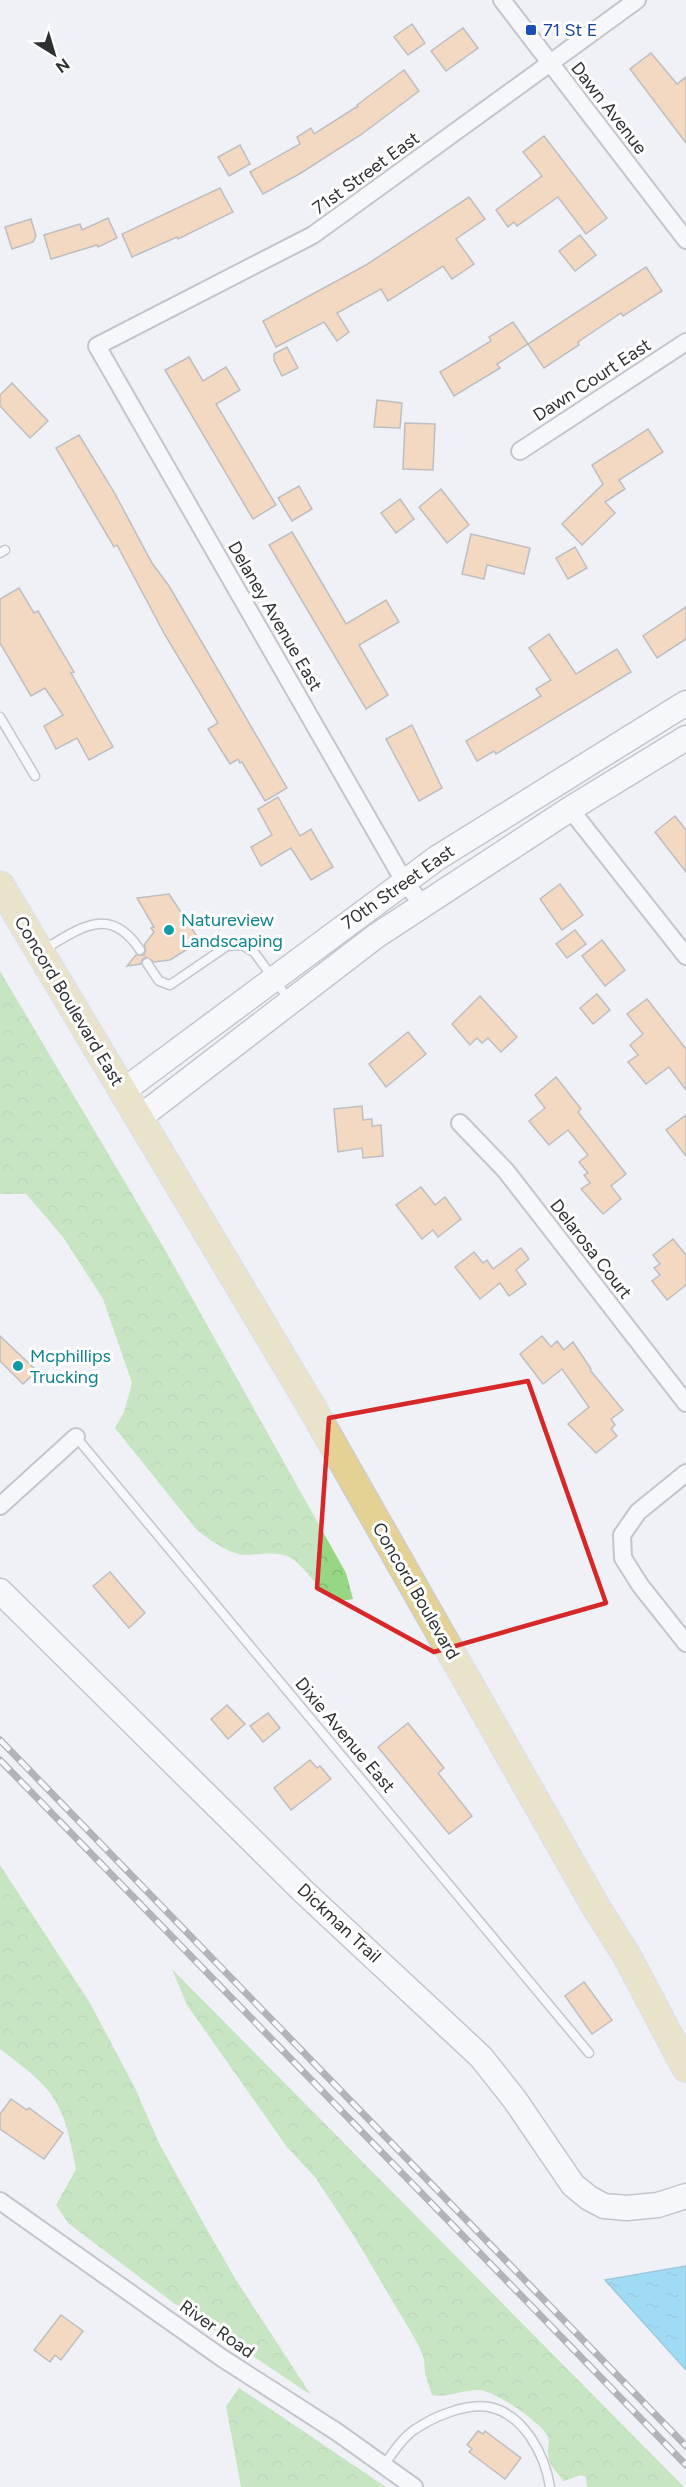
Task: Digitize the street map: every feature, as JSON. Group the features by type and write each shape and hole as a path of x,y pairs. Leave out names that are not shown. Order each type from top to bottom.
{"main road":[{"name":"70th Street East","path":"123,1091 437,858 686,703"},
{"name":"70th Street East","path":"139,1118 376,936 422,904 686,738"},
{"name":"Concord Boulevard East","path":"0,885 139,1118"},
{"name":"Concord Boulevard","path":"139,1118 311,1406 596,1907 627,1956 686,2068"},
{"name":"Dickman Trail","path":"0,1591 304,1892 481,2057 515,2100 573,2185 604,2206 627,2208 658,2205 686,2196"}],"street":[{"name":"Dawn Avenue","path":"502,0 686,240"},
{"name":"71st Street East","path":"97,346 313,236 637,0"},
{"name":"Dawn Court East","path":"520,451 686,342"},
{"name":"Delaney Avenue East","path":"97,346 404,881 422,904"},
{"path":"570,809 686,956"},
{"name":"Delarosa Court","path":"460,1123 506,1171 686,1403"},
{"path":"0,1506 76,1437"},
{"path":"686,1473 638,1512 622,1535 623,1558 640,1585 686,1643"},
{"name":"River Road","path":"0,2201 222,2358 414,2487"}],"lane":[{"path":"0,717 36,776"},
{"path":"40,952 71,933 102,922 116,925 131,936 140,950"},
{"path":"147,963 159,981 170,985 227,946 242,945 254,952 290,1002"},
{"name":"Dixie Avenue East","path":"76,1437 589,2053"},
{"path":"384,2465 412,2431 430,2420 471,2407 488,2407 506,2414 535,2443 547,2468 550,2487"}],"highlighted area":[{"path":"528,1381 606,1603 434,1652 317,1588 329,1418"}],"green space":[{"path":"0,971 164,1248 346,1573 353,1599 333,1598 291,1558 274,1554 239,1554 206,1537 196,1529 115,1428 124,1412 132,1383 103,1299 63,1237 26,1194 0,1194"},
{"path":"0,1865 90,2003 135,2088 159,2143 205,2226 236,2280 311,2395 171,2301 68,2223 56,2205 76,2169 67,2127 54,2099 45,2087 0,2049"},
{"path":"172,1969 684,2487 587,2487 586,2477 581,2475 564,2481 553,2468 548,2457 547,2435 516,2407 494,2395 478,2390 432,2395 425,2374 424,2359 418,2344 354,2236 315,2177 287,2147 187,2005"},
{"path":"239,2388 386,2487 241,2487 226,2406"}],"water":[{"path":"686,2266 686,2370 605,2280"}],"building":[{"path":"412,24 425,43 408,55 394,37"},
{"path":"463,28 478,48 446,71 431,51"},
{"path":"651,53 677,84 686,77 686,143 630,69"},
{"path":"404,70 419,91 362,134 263,194 250,172 300,144 297,137 311,128 314,134 358,106"},
{"path":"544,136 607,218 586,234 558,197 517,226 514,222 508,227 496,210 542,176 523,152"},
{"path":"240,145 250,164 229,176 218,157"},
{"path":"220,188 233,212 178,239 177,237 132,257 122,234"},
{"path":"469,197 485,219 456,239 474,264 452,279 443,266 388,301 381,289 337,313 349,332 337,341 324,322 276,347 263,321 366,265"},
{"path":"108,218 117,238 98,247 97,245 51,259 44,235 80,224 82,230"},
{"path":"31,219 36,236 33,242 12,249 5,227"},
{"path":"580,235 596,255 575,271 559,251"},
{"path":"646,267 662,291 623,316 621,313 544,368 528,344"},
{"path":"513,322 528,344 497,364 500,368 454,396 440,372 491,341 489,337"},
{"path":"287,347 298,368 282,376 274,360 274,354"},
{"path":"189,357 203,381 226,367 240,390 216,404 276,505 253,519 165,370"},
{"path":"12,383 48,421 30,438 0,406 0,395"},
{"path":"377,400 402,403 400,428 374,427"},
{"path":"405,423 435,424 433,470 403,469"},
{"path":"648,429 663,452 619,480 625,489 605,502 615,513 582,545 562,524 603,484 592,465"},
{"path":"79,435 114,492 152,563 169,586 287,788 265,801 242,762 240,763 238,759 230,764 208,729 218,723 165,635 117,545 114,547 56,448"},
{"path":"299,486 312,509 292,521 278,498"},
{"path":"441,489 469,525 447,543 419,507"},
{"path":"400,499 414,519 396,533 381,513"},
{"path":"292,532 346,624 386,600 399,622 359,645 388,695 366,709 269,545"},
{"path":"471,534 530,548 524,574 487,565 484,579 462,574"},
{"path":"575,547 587,568 568,579 556,558"},
{"path":"19,588 34,613 38,611 74,672 71,673 113,747 89,760 77,738 56,749 44,726 63,715 45,688 31,696 0,643 0,599"},
{"path":"686,607 686,639 657,658 643,636"},
{"path":"549,634 576,674 617,649 631,672 496,754 494,751 477,761 466,741 541,696 536,689 551,680 529,648"},
{"path":"412,725 442,788 419,801 386,739"},
{"path":"278,797 300,836 311,829 333,867 311,880 291,848 261,866 251,847 272,835 258,809"},
{"path":"675,816 686,830 686,872 655,832"},
{"path":"560,884 583,915 562,930 540,899"},
{"name":"Natureview Landscaping","path":"169,894 198,938 192,942 194,945 170,960 154,962 146,957 141,964 127,966 136,955 144,955 146,950 144,945 154,932 151,928 154,927 137,898"},
{"path":"575,930 586,944 567,958 556,944"},
{"path":"602,940 625,970 605,986 582,956"},
{"path":"597,994 610,1010 593,1024 580,1008"},
{"path":"480,996 517,1037 501,1052 488,1038 482,1043 477,1038 470,1045 452,1024"},
{"path":"647,999 686,1049 686,1090 669,1067 646,1084 628,1062 638,1055 630,1045 643,1034 627,1014"},
{"path":"408,1032 426,1054 386,1087 369,1064"},
{"path":"556,1077 581,1109 578,1112 626,1174 611,1186 621,1199 603,1214 581,1189 590,1183 584,1175 588,1173 579,1162 588,1155 568,1130 549,1145 529,1121 545,1108 535,1095"},
{"path":"362,1106 363,1120 372,1119 372,1126 381,1125 383,1156 363,1158 362,1148 338,1152 334,1109"},
{"path":"686,1115 686,1156 666,1130"},
{"path":"421,1187 435,1205 445,1197 461,1219 438,1237 433,1230 422,1239 396,1205"},
{"path":"673,1239 686,1255 686,1285 667,1300 652,1281 660,1275 654,1268 660,1264 653,1255"},
{"path":"521,1248 529,1259 516,1270 526,1284 509,1296 500,1283 480,1299 455,1267 474,1252 483,1263 487,1260 493,1269"},
{"name":"Mcphillips Trucking","path":"0,1336 37,1371 23,1384 0,1361"},
{"path":"542,1336 551,1347 557,1341 564,1350 573,1342 590,1370 623,1410 611,1419 615,1425 611,1429 617,1436 596,1453 568,1424 589,1407 562,1369 543,1384 520,1354"},
{"path":"110,1572 145,1613 129,1628 93,1586"},
{"path":"227,1705 245,1724 228,1739 211,1719"},
{"path":"268,1713 280,1728 263,1742 250,1726"},
{"path":"408,1723 444,1768 438,1773 472,1816 449,1834 378,1747"},
{"path":"310,1760 317,1768 320,1766 331,1779 291,1810 274,1788"},
{"path":"584,1982 612,2020 592,2034 565,1996"},
{"path":"11,2099 27,2110 29,2108 63,2133 44,2159 0,2129 0,2114"},
{"path":"61,2315 83,2331 61,2360 55,2355 50,2362 34,2350"},
{"path":"478,2431 483,2434 485,2431 521,2458 505,2479 469,2452 472,2449 467,2445"}],"railway":[{"path":"0,1740 686,2446"},
{"path":"0,1760 686,2465"}],"place":[{"name":"71 St E","path":"531,30"},
{"name":"Natureview Landscaping","path":"169,930"},
{"name":"Mcphillips Trucking","path":"18,1366"}]}
